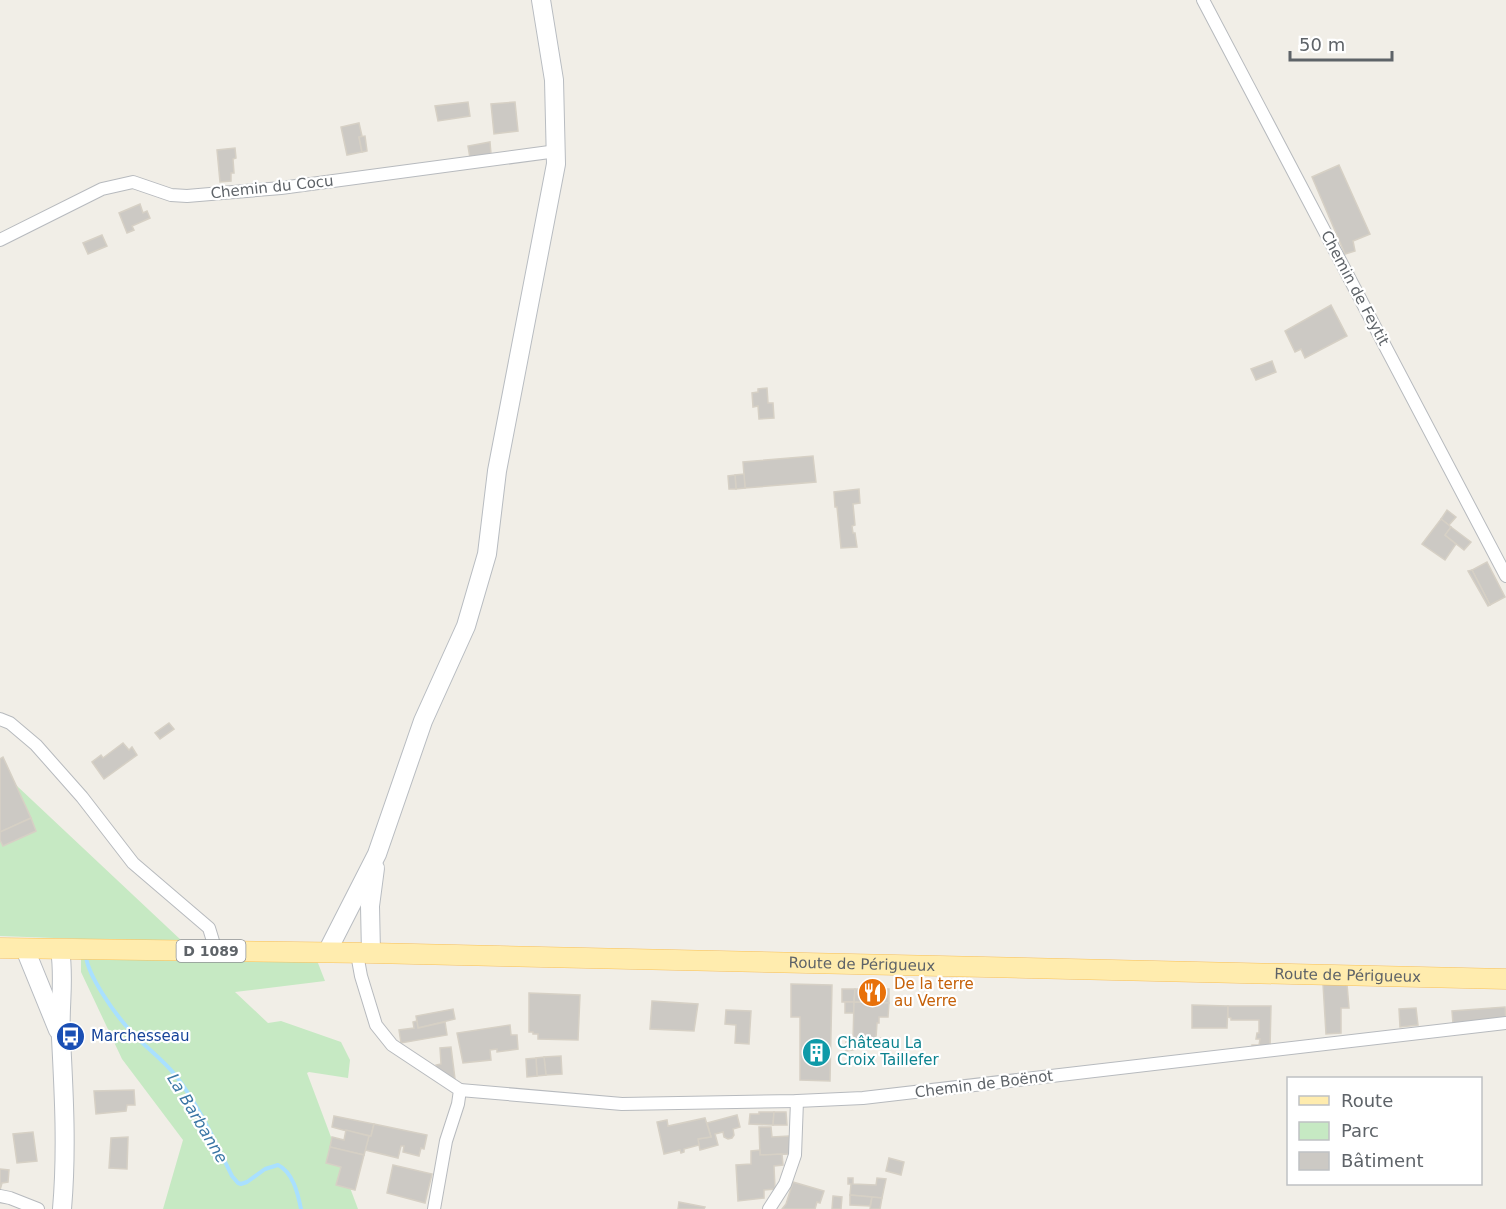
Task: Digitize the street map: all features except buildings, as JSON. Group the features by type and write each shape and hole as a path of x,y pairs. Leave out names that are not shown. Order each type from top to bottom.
{"main road":[{"name":"D 1089","path":"0,948 327,952"},
{"name":"Route de Périgueux","path":"327,952 1506,979"}],"street":[{"path":"327,952 377,854 423,721 466,626 488,554 497,471 556,164 554,80 541,0"},
{"name":"Chemin de Feytit","path":"1203,0 1506,576"},
{"name":"Chemin du Cocu","path":"0,240 102,189 133,182 171,195 187,196 281,188 557,151"},
{"path":"0,719 10,723 36,745 82,797 133,863 209,928 216,951"},
{"path":"377,854 361,976 376,1025 392,1045 460,1090 446,1141 434,1209"},
{"path":"25,949 61,1037"},
{"path":"62,1209 64,1099 61,1037 62,963 78,950"},
{"name":"Chemin de Boënot","path":"460,1090 622,1104 797,1101 874,1097 1506,1023"},
{"path":"769,1209 785,1184 795,1155 797,1101"},
{"path":"0,1196 38,1209"}],"green space":[{"path":"0,770 199,957 316,958 325,981 235,992 268,1023 281,1021 341,1042 350,1060 348,1078 307,1073 358,1209 163,1209 183,1140 122,1059 81,972 81,939 0,936"}],"waterway":[{"name":"La Barbanne","path":"86,957 102,994 115,1012 170,1069 184,1088 206,1124 232,1176 241,1184 265,1169 278,1165 291,1178 301,1209"}],"place":[{"name":"De la terre au Verre","path":"873,993"},
{"name":"Marchesseau","path":"70,1036"},
{"name":"Château La Croix Taillefer","path":"816,1052"}]}
